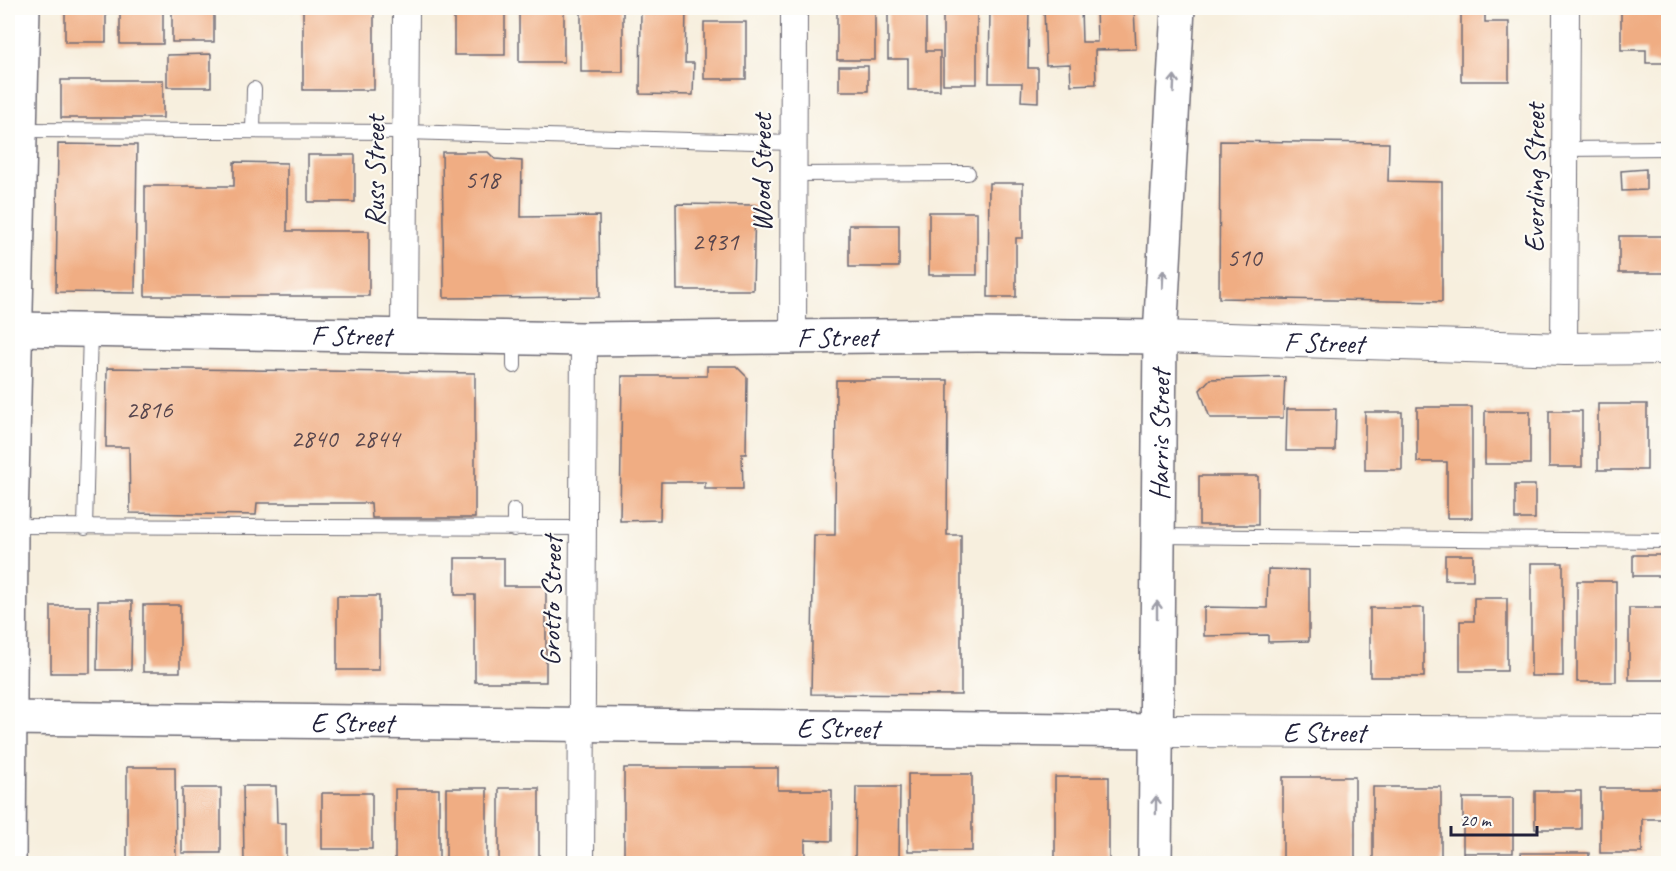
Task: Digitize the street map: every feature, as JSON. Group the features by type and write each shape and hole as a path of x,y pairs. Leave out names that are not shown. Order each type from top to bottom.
{"main road":[{"path":"9,864 9,525 15,130 22,8"},
{"name":"Harris Street","path":"1155,864 1160,338 1178,8"},
{"name":"F Street","path":"12,329 404,334 514,352 584,339 793,339 977,335 1160,338"},
{"name":"E Street","path":"8,718 1156,731"}],"street":[{"name":"Russ Street","path":"404,334 406,8"},
{"name":"Wood Street","path":"793,339 794,8"},
{"name":"Everding Street","path":"1564,349 1566,8"},
{"name":"F Street","path":"1160,338 1564,349 1668,348"},
{"name":"Grotto Street","path":"581,864 584,339"},
{"name":"E Street","path":"1156,731 1668,734"}],"lane":[{"path":"253,131 254,89"},
{"path":"15,130 405,132 793,143"},
{"path":"1565,149 1668,148"},
{"path":"793,174 968,173"},
{"path":"85,528 90,330"},
{"path":"514,510 514,530"},
{"path":"9,525 85,528 514,530 584,528"},
{"path":"1158,536 1668,541"}],"building":[{"path":"65,8 106,8 106,42 65,42"},
{"path":"120,8 163,8 163,44 120,44"},
{"path":"172,8 214,8 214,42 172,42"},
{"path":"303,8 374,8 374,90 303,90"},
{"path":"454,8 505,8 505,55 454,55"},
{"path":"519,8 564,8 564,62 519,62"},
{"path":"581,8 623,8 623,72 581,72"},
{"path":"641,8 686,8 685,63 694,63 693,95 640,94"},
{"path":"837,8 875,8 875,60 837,60"},
{"path":"888,8 926,8 926,51 940,51 940,90 908,90 908,59 888,59"},
{"path":"943,8 977,8 977,84 943,84"},
{"path":"990,8 1029,8 1028,68 1038,68 1038,102 1021,101 1022,83 989,83"},
{"path":"1044,8 1081,8 1082,42 1097,42 1096,8 1134,8 1136,49 1095,50 1096,84 1071,85 1070,64 1046,65"},
{"path":"1621,8 1668,8 1668,63 1646,63 1646,50 1621,50"},
{"path":"1461,12 1485,12 1485,22 1509,22 1509,81 1461,81"},
{"path":"704,22 746,22 746,79 704,79"},
{"path":"211,54 211,87 167,87 167,55"},
{"path":"839,66 868,66 868,91 839,91"},
{"path":"61,80 163,80 163,118 61,118"},
{"path":"1220,141 1389,143 1388,181 1442,182 1442,302 1219,298"},
{"path":"58,144 137,145 135,293 56,292"},
{"path":"442,152 488,152 495,159 522,161 521,217 599,216 600,297 444,298"},
{"path":"308,155 355,155 355,202 308,202"},
{"path":"234,162 287,163 287,231 369,231 369,296 145,296 145,186 234,186"},
{"path":"1646,169 1646,190 1622,191 1621,171"},
{"path":"989,183 1023,183 1023,238 1016,238 1016,297 988,297"},
{"path":"676,204 755,205 753,290 677,290"},
{"path":"929,212 977,212 977,275 929,275"},
{"path":"849,225 899,225 899,267 849,267"},
{"path":"1619,236 1668,236 1668,273 1619,273"},
{"path":"707,366 736,366 747,377 746,454 742,454 743,489 705,489 705,482 661,482 660,520 620,521 622,376 707,376"},
{"path":"107,368 475,373 475,518 372,518 371,503 257,503 256,515 130,513 129,447 106,447"},
{"path":"1285,377 1283,418 1210,418 1200,390 1210,379"},
{"path":"836,380 948,380 947,535 961,535 961,695 811,694 814,535 835,535"},
{"path":"1598,404 1647,404 1647,470 1598,470"},
{"path":"1417,407 1472,407 1472,518 1447,518 1447,462 1417,462"},
{"path":"1287,409 1336,409 1335,451 1286,451"},
{"path":"1485,411 1530,411 1530,464 1485,464"},
{"path":"1549,411 1582,411 1582,467 1549,467"},
{"path":"1365,412 1402,412 1402,470 1365,470"},
{"path":"1199,476 1258,476 1258,525 1199,525"},
{"path":"1515,485 1535,485 1535,519 1515,519"},
{"path":"1445,555 1473,555 1473,580 1445,580"},
{"path":"1633,555 1668,555 1668,576 1633,576"},
{"path":"455,558 504,558 504,586 546,586 546,682 475,682 475,595 455,595"},
{"path":"1531,563 1563,563 1563,676 1531,676"},
{"path":"1268,569 1309,570 1309,641 1268,642 1268,635 1204,636 1204,607 1267,608"},
{"path":"1577,581 1616,581 1616,682 1577,682"},
{"path":"337,596 379,596 379,670 337,670"},
{"path":"1474,598 1507,598 1507,671 1460,671 1460,621 1474,621"},
{"path":"98,601 132,601 131,670 97,670"},
{"path":"143,605 180,605 180,672 143,672"},
{"path":"51,606 90,606 90,673 51,673"},
{"path":"1370,608 1424,608 1424,677 1370,677"},
{"path":"1629,608 1665,608 1665,680 1629,680"},
{"path":"127,767 175,767 176,864 127,864"},
{"path":"624,768 778,768 778,790 832,790 832,841 805,840 805,864 624,864"},
{"path":"908,774 972,774 972,851 908,851"},
{"path":"1055,777 1109,777 1109,861 1055,861"},
{"path":"1283,777 1355,777 1355,864 1283,864"},
{"path":"243,786 276,786 277,823 286,823 286,864 244,864"},
{"path":"856,787 900,787 899,860 855,860"},
{"path":"1373,787 1441,787 1441,864 1373,864"},
{"path":"182,788 221,788 221,853 182,853"},
{"path":"446,788 487,788 487,864 446,864"},
{"path":"499,788 539,788 539,864 499,864"},
{"path":"1600,788 1668,788 1668,819 1642,819 1642,853 1600,853"},
{"path":"395,789 439,789 439,864 395,864"},
{"path":"1535,791 1581,791 1581,829 1535,829"},
{"path":"322,793 372,793 372,849 322,849"},
{"path":"1463,798 1513,798 1513,853 1463,853"},
{"path":"1521,853 1589,853 1589,864 1521,864"}]}
